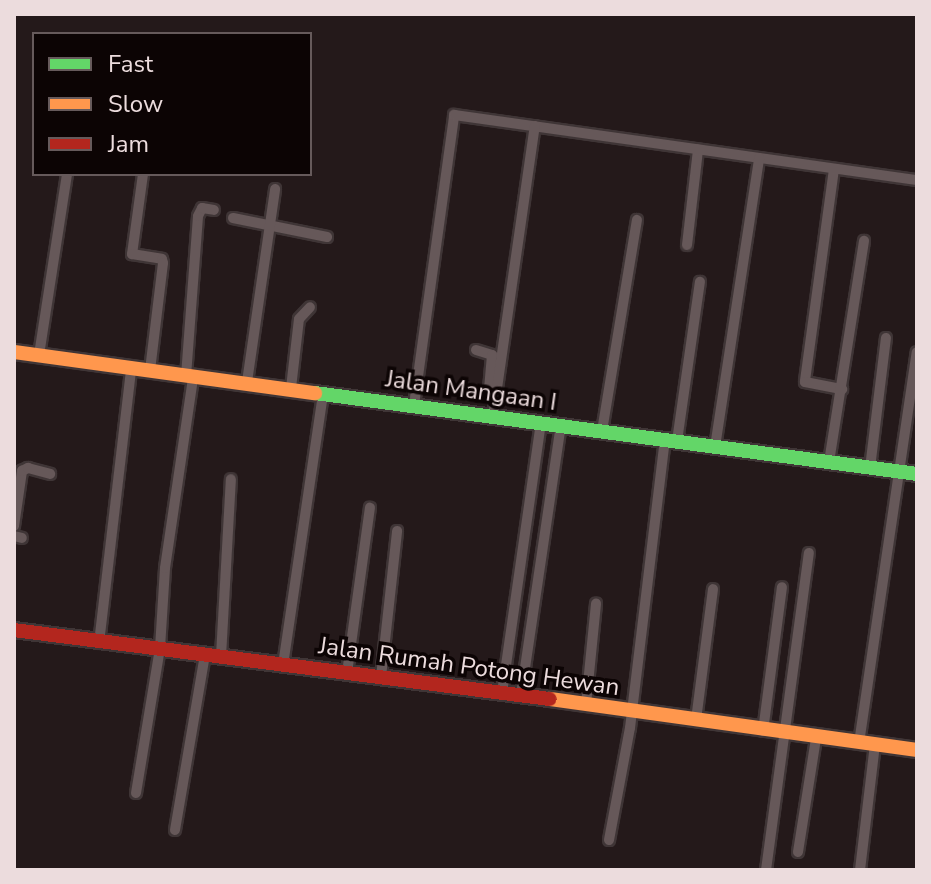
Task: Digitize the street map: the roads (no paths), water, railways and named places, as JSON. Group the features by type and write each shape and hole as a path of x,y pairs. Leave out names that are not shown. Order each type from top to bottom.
{"street":[{"path":"414,405 454,115 917,180"},
{"path":"490,416 535,126"},
{"path":"687,245 698,150"},
{"path":"715,447 759,158"},
{"path":"834,169 805,382 842,389"},
{"path":"39,355 67,176"},
{"path":"143,176 132,254 162,259 163,263 150,371"},
{"path":"247,382 275,189"},
{"path":"136,793 160,648 165,568 189,377 198,216 202,208 214,210"},
{"path":"233,218 327,237"},
{"path":"602,431 637,220"},
{"path":"829,462 864,241"},
{"path":"609,840 632,711 671,441 700,282"},
{"path":"291,388 299,319 310,307"},
{"path":"870,468 886,338"},
{"path":"476,350 489,352 493,358 490,416"},
{"name":"Jalan Mangaan I","path":"17,352 131,371 247,382 917,474"},
{"path":"859,743 917,352"},
{"path":"99,643 131,371"},
{"path":"283,665 323,393"},
{"path":"502,693 541,423"},
{"path":"521,695 561,425"},
{"path":"14,526 22,471 28,468 50,474"},
{"path":"221,656 231,479"},
{"path":"347,673 370,508"},
{"path":"381,677 397,531"},
{"path":"766,870 809,553"},
{"path":"763,731 782,587"},
{"path":"696,720 713,589"},
{"path":"586,704 596,603"},
{"name":"Jalan Rumah Potong Hewan","path":"14,630 917,750"},
{"path":"774,652 795,655"},
{"path":"175,830 205,654"},
{"path":"798,852 816,738"},
{"path":"860,870 875,745"}]}
